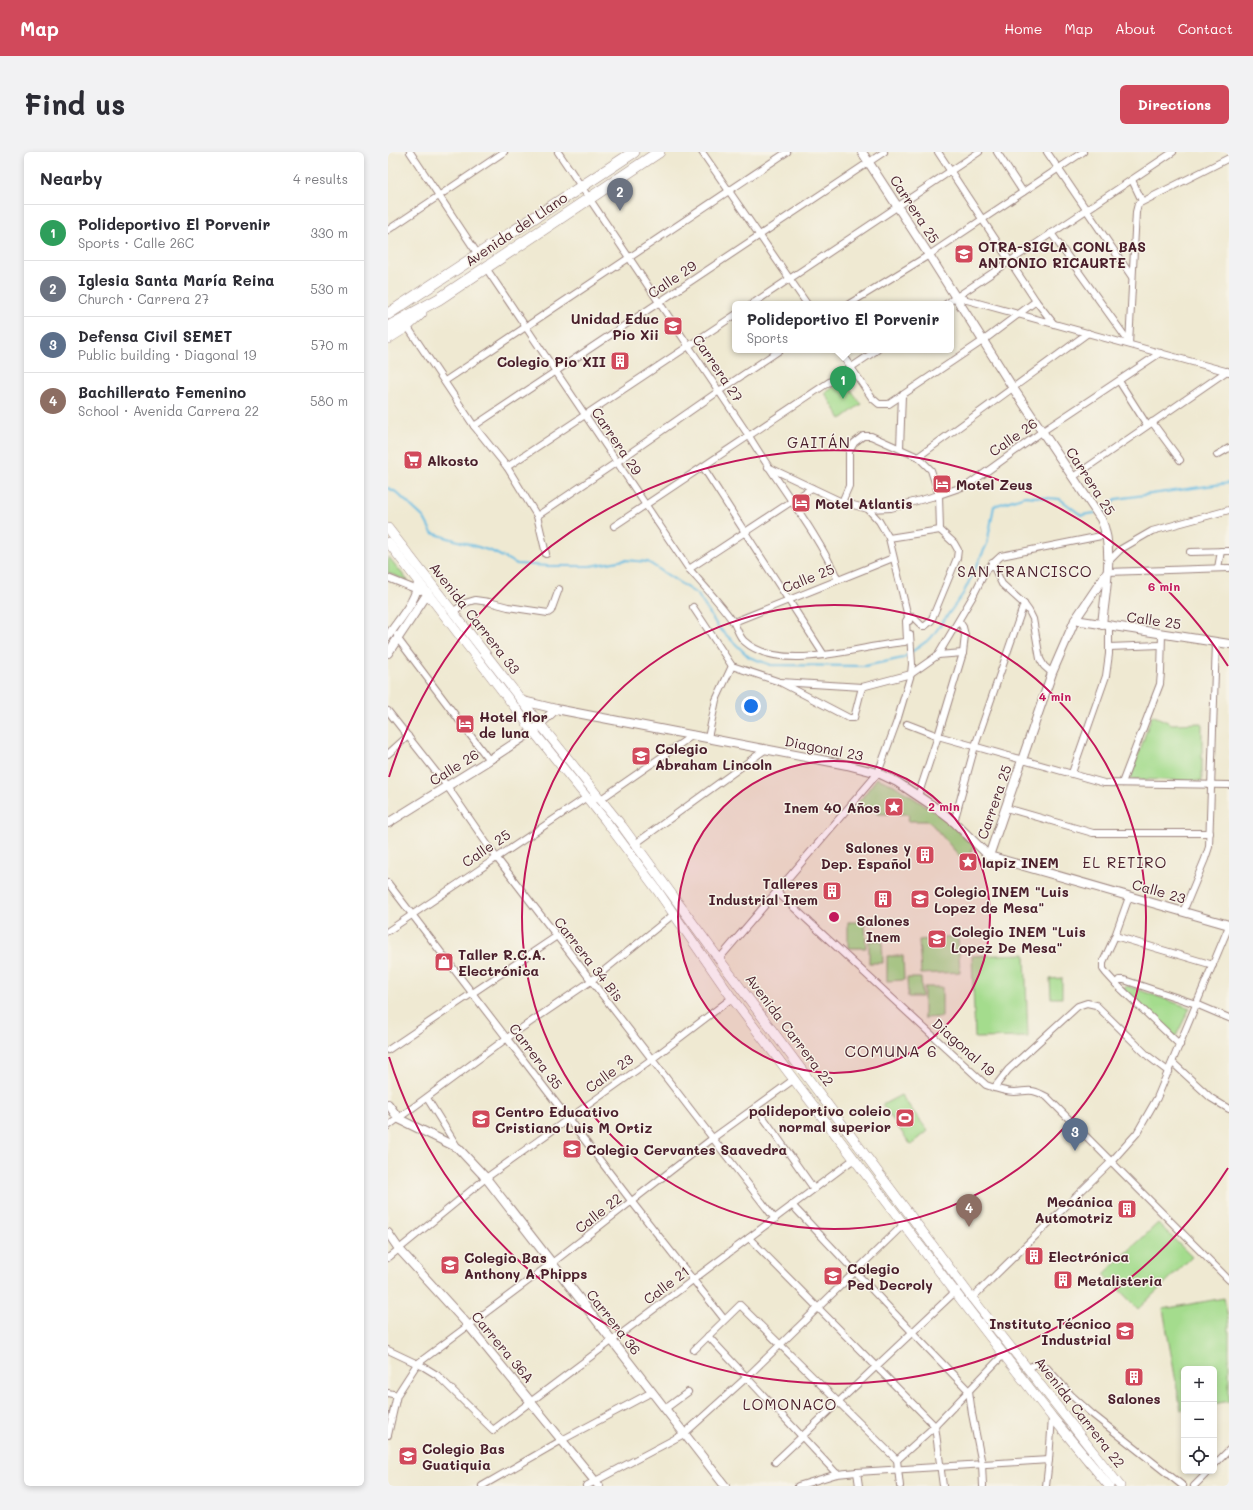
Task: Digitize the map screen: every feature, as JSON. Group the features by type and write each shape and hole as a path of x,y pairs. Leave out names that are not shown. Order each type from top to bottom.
{"highway":[{"name":"Avenida del Llano","path":"388,314 634,152"},
{"name":"Avenida del Llano","path":"388,327 439,299 660,152"},
{"path":"388,338 407,326 439,299"}],"main road":[{"name":"Avenida Carrera 33","path":"388,528 540,724"},
{"name":"Avenida Carrera 33","path":"388,542 417,585 428,594 533,731"},
{"name":"Avenida Carrera 22","path":"540,724 601,799 635,844 719,960 972,1298 1120,1486"},
{"name":"Avenida Carrera 22","path":"533,731 587,796 640,866 732,998 903,1225 1052,1417 1109,1486"}],"street":[{"path":"410,152 478,256"},
{"path":"388,230 504,152"},
{"name":"Carrera 27","path":"558,152 749,436 830,561 838,580"},
{"path":"702,152 805,301"},
{"path":"445,381 787,152"},
{"name":"Carrera 25","path":"862,152 929,254 1013,388 1099,516 1106,534 1108,548 1107,572 1075,620 1052,673 989,856"},
{"name":"Calle 29","path":"474,426 884,152"},
{"path":"938,152 1036,301 1054,324"},
{"path":"757,301 979,152"},
{"path":"997,152 1024,192"},
{"path":"1047,152 1132,277"},
{"path":"854,301 929,254 1083,152"},
{"path":"950,301 1173,152"},
{"path":"1129,343 1136,212 1138,204 1229,158"},
{"path":"1132,180 1142,201"},
{"path":"1051,233 1129,343"},
{"name":"Carrera 29","path":"486,268 689,569 734,622 739,635 753,648 778,656 793,657 845,653 905,642 907,640 906,621 908,618"},
{"path":"956,297 1228,371"},
{"path":"841,353 872,398 879,404 889,404 984,340 1036,301"},
{"path":"507,467 586,416 732,317"},
{"path":"407,326 474,426 507,467 537,516 546,554"},
{"path":"918,457 1088,333"},
{"path":"537,516 776,353"},
{"path":"614,526 872,353"},
{"name":"Calle 26","path":"768,467 842,502 868,509 891,508 939,495 968,485 1043,431 1160,353"},
{"path":"1073,477 1228,371"},
{"path":"1119,381 1180,460"},
{"path":"900,448 902,395"},
{"path":"842,502 849,486 849,452 854,443 862,436 871,436 900,448 918,457 931,470 939,495 940,530 954,543 958,550 957,558 931,621 925,626 922,626 913,617 908,618"},
{"path":"1217,455 1229,448"},
{"path":"703,467 824,655"},
{"path":"689,569 812,488"},
{"path":"719,960 878,773 897,721 912,674 911,641 908,618 889,538 879,521 868,509"},
{"path":"1108,562 1121,549 1152,531 1229,510"},
{"path":"889,538 940,530"},
{"path":"780,682 862,687 912,674 938,655 973,596 986,570 1001,556 1106,534"},
{"path":"1218,568 1221,551"},
{"path":"1190,552 1229,551"},
{"name":"Calle 25","path":"734,622 893,558"},
{"path":"992,563 1002,584 1024,604 1033,619 1040,659 1044,666 1052,673"},
{"path":"1072,773 1106,676 1109,661 1109,647 1105,626 1107,572 1229,568"},
{"path":"388,578 417,585 413,598 388,636"},
{"path":"453,612 465,603 475,600 548,613 551,611 559,589"},
{"path":"388,653 428,594"},
{"path":"954,822 976,746 1024,604"},
{"path":"694,607 732,666 780,682 849,718 854,718 862,687"},
{"name":"Calle 25","path":"1075,620 1105,626 1229,644"},
{"path":"918,796 963,653 965,635 963,627 958,621"},
{"path":"395,626 398,639 489,760"},
{"path":"1122,783 1160,684 1162,672 1162,634"},
{"path":"1183,912 1209,847 1216,642"},
{"name":"Calle 25","path":"1109,647 1161,645"},
{"path":"938,655 963,653"},
{"path":"708,738 716,700 732,666"},
{"name":"Diagonal 23","path":"523,702 847,765 878,773 897,782 954,822 989,856"},
{"path":"533,731 556,709"},
{"name":"Carrera 34 Bis","path":"388,711 447,786 496,857 775,1219"},
{"path":"907,724 938,736 1104,783 1229,786"},
{"name":"Calle 26","path":"388,823 533,731"},
{"path":"587,796 601,799 693,735"},
{"path":"388,754 408,736"},
{"path":"635,844 766,749"},
{"name":"Calle 25","path":"388,931 587,796"},
{"path":"1006,808 1093,833 1210,833"},
{"name":"Calle 23","path":"989,856 1229,925"},
{"name":"Carrera 35","path":"388,882 568,1119 724,1319"},
{"name":"Diagonal 19","path":"776,892 986,1085 1012,1092 1026,1090 1036,1091 1047,1098 1229,1280"},
{"path":"1129,897 1115,936 1103,962 1103,968 1106,974 1180,1045"},
{"path":"388,1126 507,1038 591,981 674,914"},
{"path":"965,1305 1111,1162 1137,1133 1158,1098 1229,925"},
{"path":"388,1050 557,936"},
{"path":"1115,936 1213,965"},
{"path":"1116,984 1119,980 1124,980 1196,1004 1229,1018"},
{"name":"Calle 23","path":"388,1258 486,1178 652,1059 732,998"},
{"path":"994,1088 1008,1070 1078,1006 1087,1003 1096,1005 1148,1056 1169,1072"},
{"path":"1173,1063 1211,1098 1229,1109"},
{"name":"Calle 22","path":"417,1364 632,1202 713,1138 794,1080"},
{"path":"427,1098 458,1148"},
{"path":"388,1104 398,1119"},
{"path":"756,1107 814,1189"},
{"name":"Carrera 36","path":"398,1119 458,1148 486,1178 725,1486"},
{"name":"Calle 21","path":"417,1364 431,1371 443,1380 493,1430 854,1159"},
{"path":"792,1205 854,1272 969,1391 982,1464 983,1486"},
{"path":"586,1486 597,1483 684,1434 747,1378 903,1225"},
{"name":"Carrera 36A","path":"388,1233 399,1249 469,1326 597,1483"},
{"path":"749,1238 935,1426 943,1486"},
{"path":"775,1462 912,1332 963,1286"},
{"path":"694,1350 740,1305 897,1460 900,1486"},
{"path":"708,1336 837,1474"},
{"path":"388,1350 417,1364 397,1395 388,1435"},
{"path":"897,1460 935,1426 1004,1354"},
{"path":"1028,1368 1037,1364 1047,1368 1071,1395 1086,1409 1183,1486"},
{"path":"482,1486 562,1440 652,1392"},
{"path":"665,1409 688,1392"},
{"path":"388,1393 397,1395"},
{"path":"1046,1486 1052,1417"},
{"path":"1217,1462 1229,1450"},
{"path":"802,1485 837,1474 1049,1460"},
{"path":"857,1472 859,1486"},
{"path":"1194,1486 1206,1474"}],"green space":[{"path":"844,380 861,404 841,419 825,393"},
{"path":"388,556 408,581 388,573"},
{"path":"1152,715 1172,724 1202,723 1202,781 1130,779"},
{"path":"877,778 894,785 953,824 961,835 973,845 969,867 929,821 908,821 909,814 877,814 878,807 855,807"},
{"path":"848,922 865,922 866,948 848,948"},
{"path":"958,937 960,972 921,974 919,940"},
{"path":"882,940 883,963 869,963 869,941"},
{"path":"1025,954 1028,1037 975,1038 972,956"},
{"path":"887,956 903,956 904,980 887,981"},
{"path":"907,978 921,978 922,997 908,997"},
{"path":"1062,978 1062,998 1051,998 1050,979"},
{"path":"1128,986 1190,1008 1175,1038 1123,988"},
{"path":"924,987 942,987 942,1017 924,1018"},
{"name":"polideportivo coleio normal superior","path":"901,1095 928,1131 911,1145 882,1105"},
{"path":"1158,1223 1192,1257 1138,1309 1104,1274"},
{"path":"1224,1298 1229,1324 1229,1401 1217,1403 1217,1366 1181,1366 1181,1410 1163,1309"}],"waterway":[{"path":"1099,512 1105,511 1116,499 1229,483"},
{"path":"388,488 396,492 424,518 432,533 491,551 517,564 590,566 625,560 648,562 698,595 718,627 749,657 771,665 865,666 903,658 931,638 963,594 987,544 994,506 1025,496 1060,499 1081,515 1095,513"}],"place":[{"name":"Iglesia Santa María Reina","path":"620,211"},
{"name":"OTRA-SIGLA CONL BAS ANTONIO RICAURTE","path":"964,254"},
{"name":"Unidad Educ Pio Xii","path":"673,326"},
{"name":"Colegio Pio XII","path":"620,361"},
{"name":"Polideportivo El Porvenir","path":"843,399"},
{"name":"Alkosto","path":"413,460"},
{"name":"Motel Zeus","path":"942,484"},
{"name":"Motel Atlantis","path":"801,503"},
{"name":"Hotel flor de luna","path":"465,724"},
{"name":"Colegio Abraham Lincoln","path":"641,756"},
{"name":"Inem 40 Años","path":"894,807"},
{"name":"Salones y Dep. Español","path":"925,855"},
{"name":"lapiz INEM","path":"968,862"},
{"name":"Talleres Industrial Inem","path":"832,891"},
{"name":"Salones Inem","path":"883,899"},
{"name":"Colegio INEM \"Luis Lopez de Mesa\"","path":"920,899"},
{"name":"Colegio INEM \"Luis Lopez De Mesa\"","path":"937,939"},
{"name":"Taller R.C.A. Electrónica","path":"444,962"},
{"name":"polideportivo coleio normal superior","path":"905,1118"},
{"name":"Centro Educativo Cristiano Luis M Ortiz","path":"481,1119"},
{"name":"Colegio Cervantes Saavedra","path":"572,1149"},
{"name":"Defensa Civil SEMET","path":"1075,1151"},
{"name":"Mecánica Automotriz","path":"1127,1209"},
{"name":"Bachillerato Femenino","path":"969,1227"},
{"name":"Electrónica","path":"1034,1256"},
{"name":"Colegio Bas Anthony A Phipps","path":"450,1265"},
{"name":"Colegio Ped Decroly","path":"833,1276"},
{"name":"Metalisteria","path":"1063,1280"},
{"name":"Instituto Técnico Industrial","path":"1125,1331"},
{"name":"Salones","path":"1134,1377"},
{"name":"Colegio Bas Guatiquia","path":"408,1456"}],"district":[{"name":"GAITÁN","path":"819,442"},
{"name":"SAN FRANCISCO","path":"1025,571"},
{"name":"EL RETIRO","path":"1125,862"},
{"name":"COMUNA 6","path":"891,1050"},
{"name":"LOMONACO","path":"790,1404"}]}
